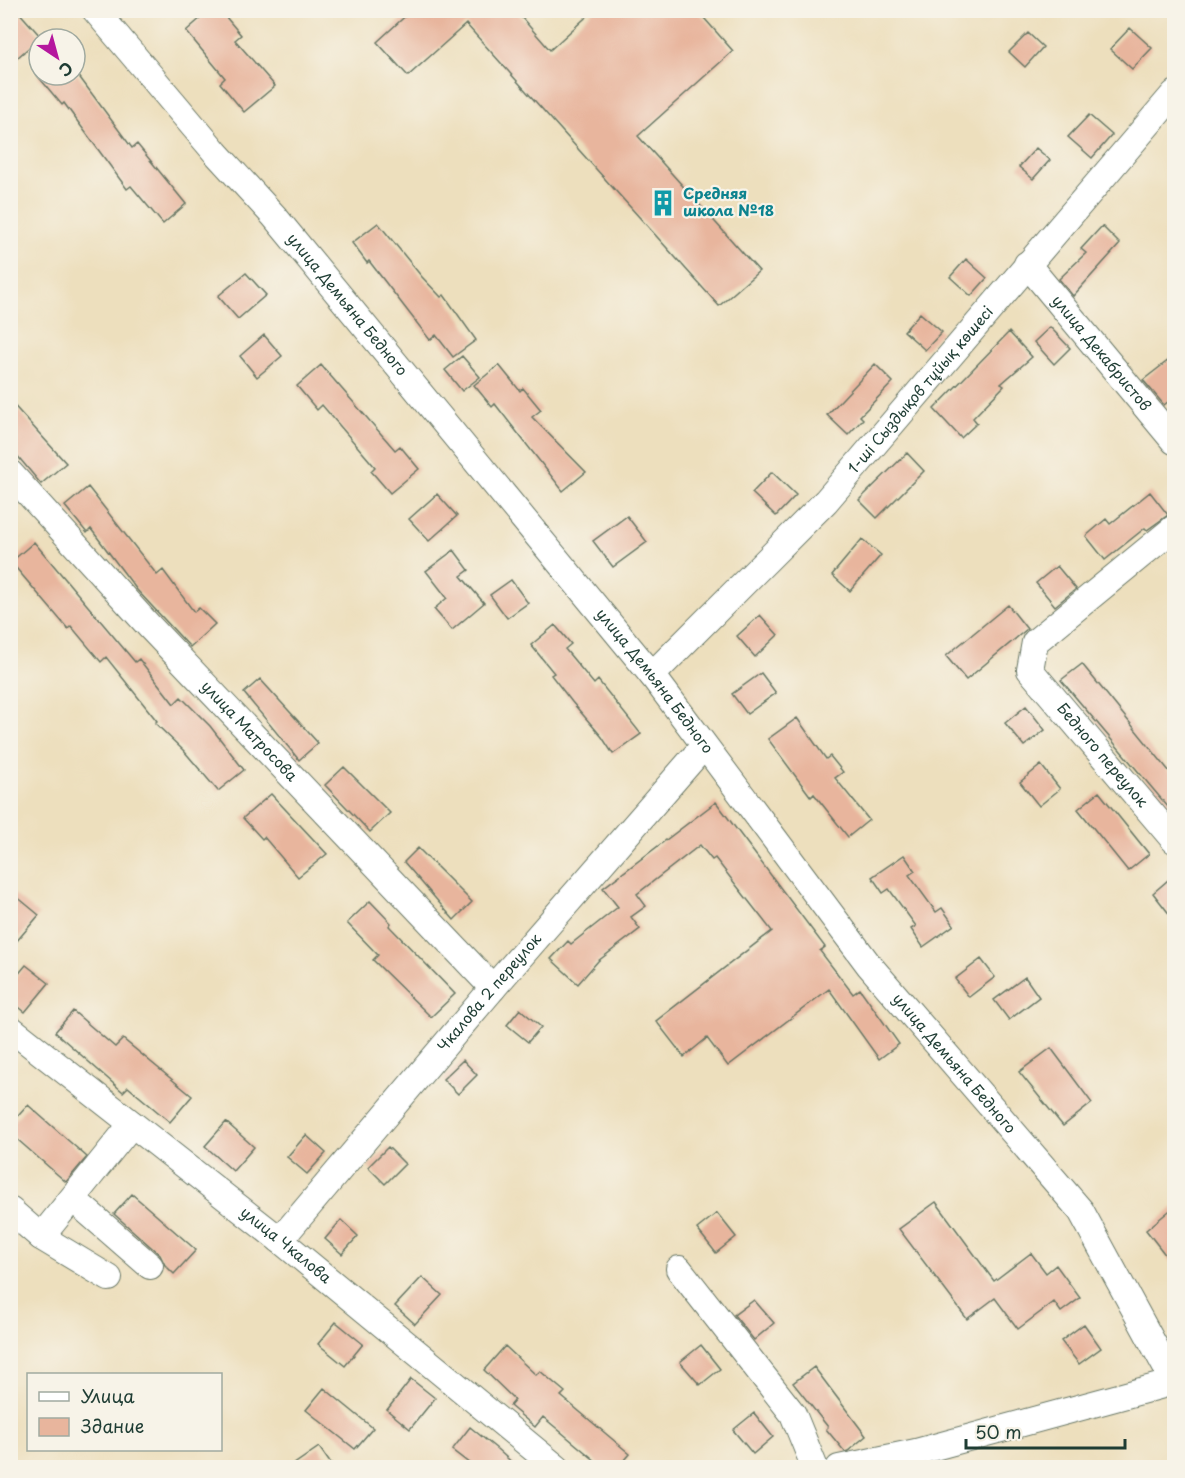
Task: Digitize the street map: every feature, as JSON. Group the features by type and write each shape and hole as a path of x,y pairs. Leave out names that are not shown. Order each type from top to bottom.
{"street":[{"name":"улица Демьяна Бедного","path":"95,10 216,153 274,216 652,675 703,747 869,965 1081,1211 1174,1382"},
{"name":"1-ші Сыздықов тұйық көшесі","path":"652,675 826,501 1174,94"},
{"name":"улица Декабристов","path":"1027,264 1172,432"},
{"name":"улица Матросова","path":"10,472 149,626 493,988"},
{"name":"Бедного переулок","path":"1174,528 1035,642 1030,670 1174,840"},
{"name":"Чкалова 2 переулок","path":"280,1240 493,988 703,747"},
{"name":"улица Чкалова","path":"10,1028 280,1240 557,1467"},
{"path":"41,1237 132,1124"},
{"path":"72,1199 150,1266"},
{"path":"10,1210 41,1237 109,1278"},
{"path":"679,1269 793,1414 814,1467"},
{"path":"839,1467 918,1460 1174,1382"}],"building":[{"path":"10,10 17,10 32,27 27,27 27,49 10,64"},
{"path":"210,10 220,10 241,35 235,40 275,86 244,112 220,83 225,78 186,31"},
{"name":"Средняя школа №18","path":"412,10 515,10 550,50 594,10 697,10 733,51 638,136 759,271 719,306 466,24 408,76 377,42"},
{"path":"1130,28 1152,48 1132,69 1110,49"},
{"path":"1028,33 1043,47 1025,67 1009,52"},
{"path":"47,87 87,87 132,148 137,144 186,204 163,224 131,186 127,189 64,103 62,105"},
{"path":"1089,115 1112,135 1092,158 1068,137"},
{"path":"1036,148 1050,160 1033,179 1019,167"},
{"path":"378,223 422,277 441,297 444,295 476,340 453,357 436,335 430,340 369,261 367,263 352,243"},
{"path":"1102,226 1120,244 1073,296 1059,279 1086,253 1081,249"},
{"path":"966,259 987,278 971,296 950,277"},
{"path":"246,273 266,295 238,319 218,296"},
{"path":"920,313 942,332 925,350 904,331"},
{"path":"1050,327 1070,348 1054,364 1034,342"},
{"path":"1009,332 1032,357 1001,384 1004,386 973,418 977,423 961,438 934,409"},
{"path":"264,335 282,356 257,377 240,356"},
{"path":"462,356 480,377 462,391 445,370"},
{"path":"1174,356 1174,397 1164,405 1143,380"},
{"path":"875,364 893,382 860,416 863,419 848,435 827,415"},
{"path":"321,365 395,450 400,446 419,469 390,493 371,471 375,467 322,405 317,410 297,386"},
{"path":"499,365 520,391 523,388 541,410 532,417 586,472 563,491 495,404 492,407 474,385"},
{"path":"10,401 66,463 41,484 10,447"},
{"path":"907,453 924,471 877,518 859,500"},
{"path":"772,472 796,495 776,516 752,493"},
{"path":"88,487 157,575 163,570 194,612 199,608 215,624 190,647 137,590 91,529 87,533 65,506"},
{"path":"1150,492 1168,515 1147,530 1145,528 1105,560 1086,536 1106,519 1110,524"},
{"path":"437,494 457,516 429,541 409,519"},
{"path":"627,516 647,542 613,567 593,541"},
{"path":"862,539 881,555 850,591 832,575"},
{"path":"34,542 135,662 139,659 174,704 181,697 210,726 244,770 218,791 184,751 155,723 157,721 106,657 101,662 71,626 68,629 11,562"},
{"path":"454,550 469,570 461,576 484,603 452,630 434,609 447,598 426,571"},
{"path":"1057,566 1076,589 1055,606 1036,583"},
{"path":"511,580 528,603 507,618 490,595"},
{"path":"1008,605 1027,629 966,680 946,656"},
{"path":"760,615 778,635 755,657 737,636"},
{"path":"555,625 571,644 565,649 594,684 598,680 641,734 613,754 602,737 551,675 554,673 531,645"},
{"path":"1082,664 1174,777 1174,814 1061,680"},
{"path":"761,673 776,693 747,714 732,694"},
{"path":"260,679 318,743 299,760 244,693"},
{"path":"1026,706 1045,730 1024,746 1005,723"},
{"path":"797,718 826,759 830,756 843,772 835,778 869,820 848,837 814,794 811,797 768,739"},
{"path":"1041,765 1060,789 1039,806 1020,782"},
{"path":"344,767 390,813 370,832 325,785"},
{"path":"1099,792 1149,854 1128,871 1078,809"},
{"path":"271,794 327,854 298,877 264,837 262,839 243,818"},
{"path":"716,802 825,947 820,951 853,994 860,989 899,1044 879,1059 829,989 728,1066 707,1038 684,1057 656,1021 772,931 715,858 712,860 700,845 637,894 646,906 631,917 640,929 598,961 578,984 551,959 568,941 571,944 618,907 603,888"},
{"path":"418,848 472,902 454,920 404,862"},
{"path":"904,855 915,871 909,875 936,912 942,908 954,925 923,947 911,929 916,926 889,889 883,893 872,877"},
{"path":"1174,875 1174,920 1153,893"},
{"path":"10,891 39,915 10,949"},
{"path":"370,901 391,923 389,926 455,994 431,1017 373,960 378,955 347,923"},
{"path":"981,959 995,977 969,997 955,979"},
{"path":"26,965 49,983 25,1012 10,1000 10,984"},
{"path":"1025,977 1039,997 1009,1020 994,1000"},
{"path":"520,1009 541,1027 528,1042 507,1025"},
{"path":"73,1011 115,1047 123,1039 192,1096 170,1122 128,1087 123,1092 55,1032"},
{"path":"1051,1048 1092,1103 1063,1126 1019,1072"},
{"path":"463,1060 477,1075 458,1094 443,1079"},
{"path":"28,1105 87,1157 66,1182 10,1133 10,1125"},
{"path":"226,1122 254,1147 233,1171 205,1146"},
{"path":"306,1135 326,1153 307,1174 287,1157"},
{"path":"388,1147 405,1164 385,1184 368,1167"},
{"path":"132,1194 196,1250 174,1274 165,1265 160,1255 114,1214"},
{"path":"936,1202 994,1281 1031,1253 1046,1273 1056,1265 1080,1298 1061,1312 1054,1302 1018,1329 995,1298 967,1319 899,1229"},
{"path":"1174,1207 1174,1266 1146,1230"},
{"path":"717,1213 736,1237 716,1253 697,1229"},
{"path":"341,1220 358,1236 342,1254 325,1239"},
{"path":"422,1277 442,1295 415,1324 395,1306"},
{"path":"754,1300 774,1323 754,1340 734,1315"},
{"path":"336,1322 363,1344 345,1366 318,1344"},
{"path":"1084,1324 1101,1348 1079,1364 1061,1341"},
{"path":"701,1345 720,1369 700,1385 680,1362"},
{"path":"505,1346 536,1375 540,1371 565,1392 561,1396 630,1454 619,1467 603,1467 543,1417 535,1427 510,1406 515,1400 484,1370"},
{"path":"814,1367 866,1436 848,1451 845,1452 826,1429 828,1427 793,1383"},
{"path":"411,1379 435,1398 410,1429 387,1410"},
{"path":"324,1388 373,1428 355,1449 306,1410"},
{"path":"754,1413 773,1437 753,1454 733,1430"},
{"path":"470,1427 517,1467 474,1467 452,1450"},
{"path":"319,1447 333,1467 290,1467"}],"place":[{"name":"Средняя школа №18","path":"663,203"}]}
